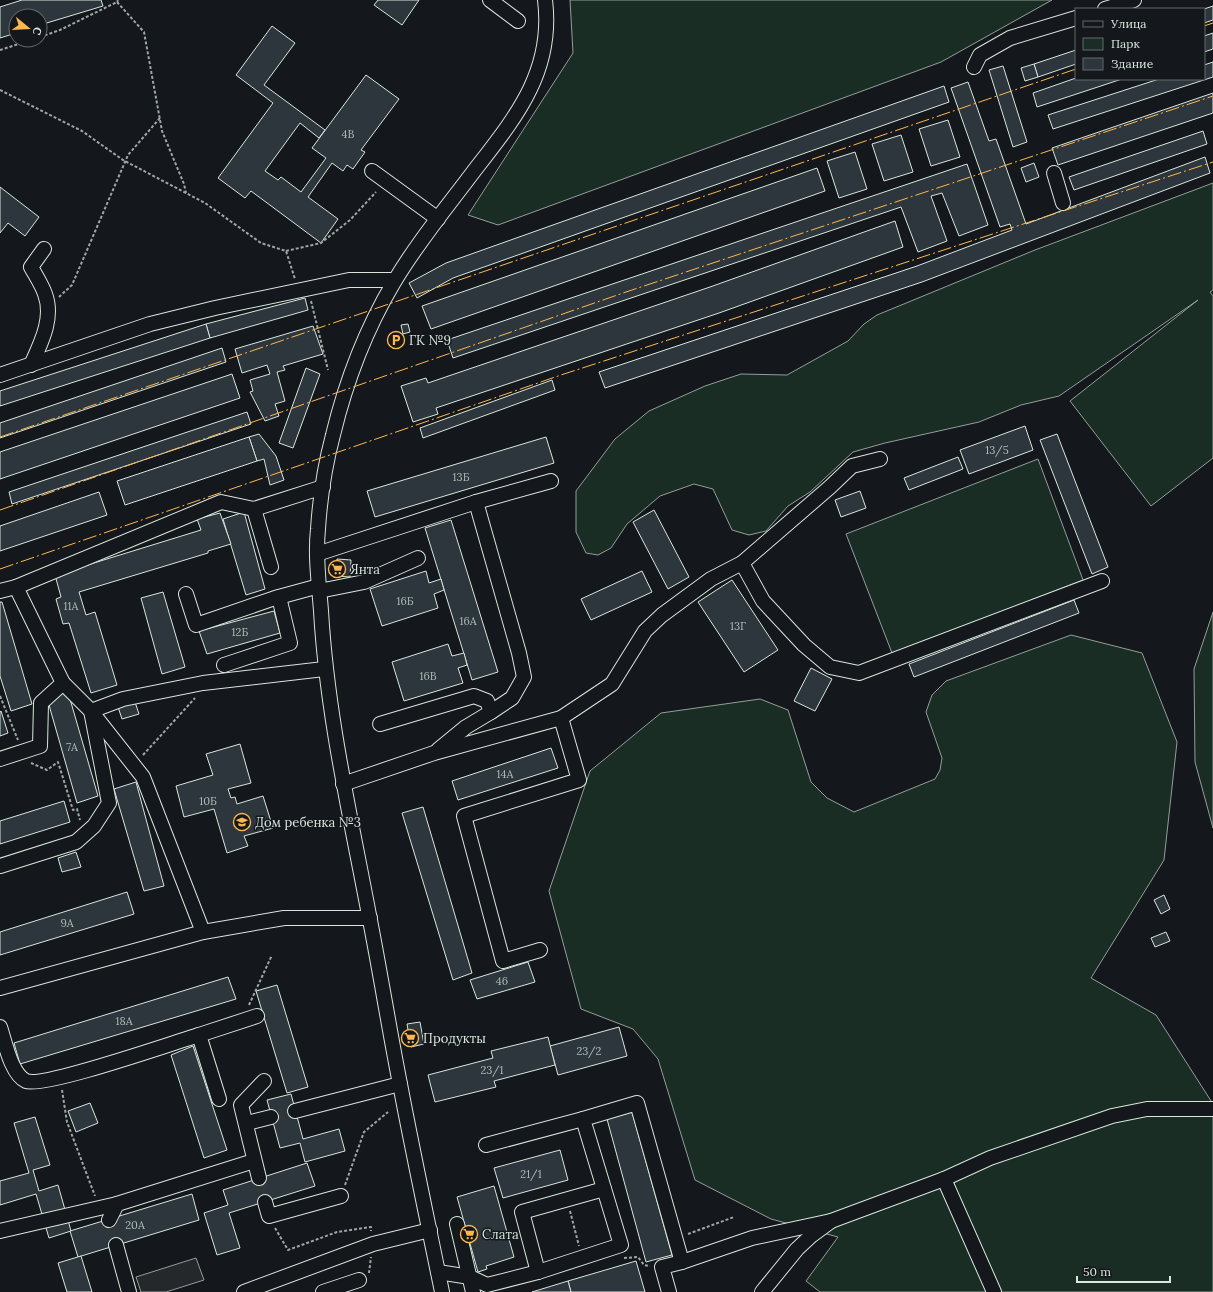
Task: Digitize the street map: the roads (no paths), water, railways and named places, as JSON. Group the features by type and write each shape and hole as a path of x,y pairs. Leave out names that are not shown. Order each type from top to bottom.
{"street":[{"path":"490,0 518,21"},
{"path":"442,1292 400,1084 370,918 343,784 324,669 317,554 317,530 323,487 333,436 350,377 374,320 395,280 438,219 513,121 529,93 541,64 546,38 545,0"},
{"path":"1108,8 1134,0"},
{"path":"974,66 980,55 1010,38 1075,18"},
{"path":"372,171 438,219"},
{"path":"1054,173 1063,203"},
{"path":"31,365 43,338 48,315 46,295 31,267 44,249"},
{"path":"0,375 150,324 302,286 350,280 395,280"},
{"path":"343,784 434,753 561,718 612,684 645,631 662,615 711,579 742,563 830,487 852,466 880,459"},
{"path":"317,554 476,502 551,481"},
{"path":"0,591 16,587 221,502 254,509 323,487"},
{"path":"434,753 466,727 512,698 524,678 519,653 476,502"},
{"path":"254,509 271,567"},
{"path":"186,594 196,625 279,597 364,582 418,558"},
{"path":"742,563 763,601 804,645 830,667 859,673 1102,581"},
{"path":"16,587 63,683 91,711 143,777 203,932"},
{"path":"224,664 290,643 279,597"},
{"path":"91,711 123,699 210,682 324,669"},
{"path":"0,759 40,746 41,704 63,683"},
{"path":"380,724 474,696 487,700 492,712"},
{"path":"0,866 76,842 94,826 108,803 91,711"},
{"path":"540,950 503,961 464,816 579,780 561,718"},
{"path":"0,988 203,932 284,918 370,918"},
{"path":"0,1028 15,1072 25,1080 34,1082 59,1077 257,1016"},
{"path":"199,1035 219,1099"},
{"path":"259,1178 254,1161 247,1123 241,1105 264,1081"},
{"path":"295,1111 400,1084"},
{"path":"486,1145 637,1102 682,1262"},
{"path":"669,1292 662,1267 682,1262 752,1238 831,1221 944,1179 990,1158 1112,1116 1147,1109 1213,1109"},
{"path":"247,1123 272,1117"},
{"path":"438,1272 470,1277 487,1285 538,1272 620,1245 583,1118"},
{"path":"0,1231 117,1204 254,1161"},
{"path":"944,1179 994,1292"},
{"path":"538,1272 522,1212 604,1189"},
{"path":"265,1202 269,1216 341,1196"},
{"path":"109,1220 117,1204"},
{"path":"762,1292 797,1249 812,1235 831,1221"},
{"path":"457,1224 473,1292"},
{"path":"244,1292 373,1244 430,1230"},
{"path":"116,1245 129,1292"},
{"path":"323,1292 364,1279"}],"tunnel":[{"path":"271,1117 295,1111"},
{"path":"259,1178 265,1202"},
{"path":"109,1220 116,1245"}],"place":[{"name":"ГК №9","path":"396,340"},
{"name":"Янта","path":"337,569"},
{"name":"Дом ребенка №3","path":"242,822"},
{"name":"Продукты","path":"410,1038"},
{"name":"Слата","path":"469,1234"}]}
